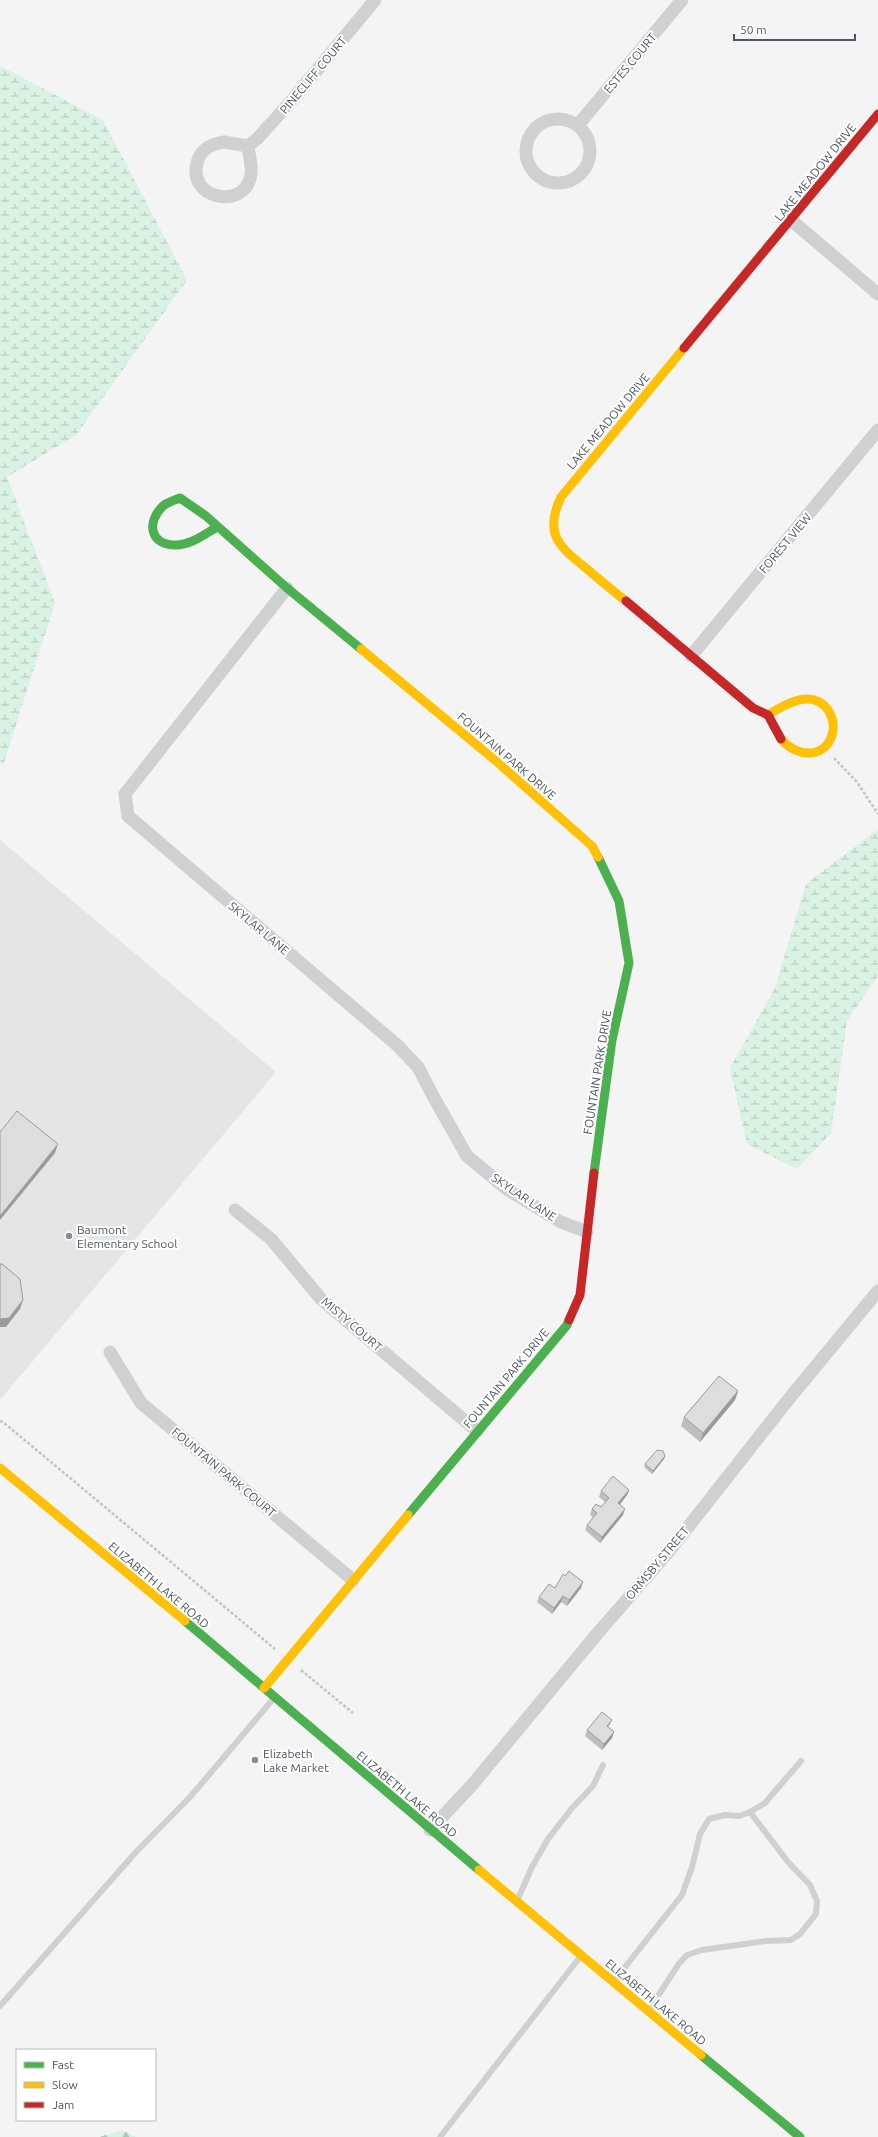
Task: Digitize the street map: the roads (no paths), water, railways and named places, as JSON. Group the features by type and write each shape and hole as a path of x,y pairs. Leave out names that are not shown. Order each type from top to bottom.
{"street":[{"name":"PINECLIFF COURT","path":"248,146 258,138 293,99 375,0"},
{"name":"ESTES COURT","path":"578,125 682,0"},
{"name":"LAKE MEADOW DRIVE","path":"768,715 753,708 576,560 558,543 553,525 556,505 566,490 878,114"},
{"path":"560,119 578,125 585,132 589,142 590,152 588,162 583,170 576,177 567,181 557,182 547,180 538,175 531,167 527,158 526,148 534,130 550,120 560,119"},
{"path":"224,142 248,146 251,175 248,184 233,196 214,196 206,191 200,184 196,174 196,165 206,148 214,144 224,142"},
{"path":"791,220 878,294"},
{"name":"FOREST VIEW","path":"691,656 878,430"},
{"name":"FOUNTAIN PARK DRIVE","path":"217,527 196,541 170,547 161,543 154,536 152,529 154,518 170,501 180,498 191,505 217,527 287,588 496,761 592,846 620,901 629,963 612,1040 580,1295 567,1325 264,1688"},
{"name":"SKYLAR LANE","path":"287,588 125,794 128,816 397,1046 418,1067 467,1156 508,1190 561,1222 587,1232"},
{"path":"808,698 819,701 831,716 834,727 824,747 810,754 796,752 780,740 768,715 784,704 796,699 808,698"},
{"name":"MISTY COURT","path":"235,1210 270,1239 321,1299 477,1431"},
{"name":"ORMSBY STREET","path":"430,1830 472,1785 597,1634 670,1550 792,1395 878,1292"},
{"name":"FOUNTAIN PARK COURT","path":"110,1352 141,1402 353,1580"},
{"name":"ELIZABETH LAKE ROAD","path":"0,1468 275,1697 430,1830 800,2137"}],"lane":[{"path":"0,2006 136,1852 191,1796 275,1697"},
{"path":"613,1982 682,1895 692,1867 700,1834 709,1819 725,1815 739,1816 750,1812 765,1803 801,1761"},
{"path":"517,1902 532,1867 548,1839 572,1808 592,1786 603,1765"},
{"path":"648,2011 678,1965 687,1955 710,1949 766,1941 790,1940 800,1934 816,1914 817,1901 810,1885 788,1862 757,1818 750,1812"},
{"path":"440,2137 581,1956"}],"place":[{"name":"Baumont Elementary School","path":"69,1236"},
{"name":"Elizabeth Lake Market","path":"255,1760"}]}
